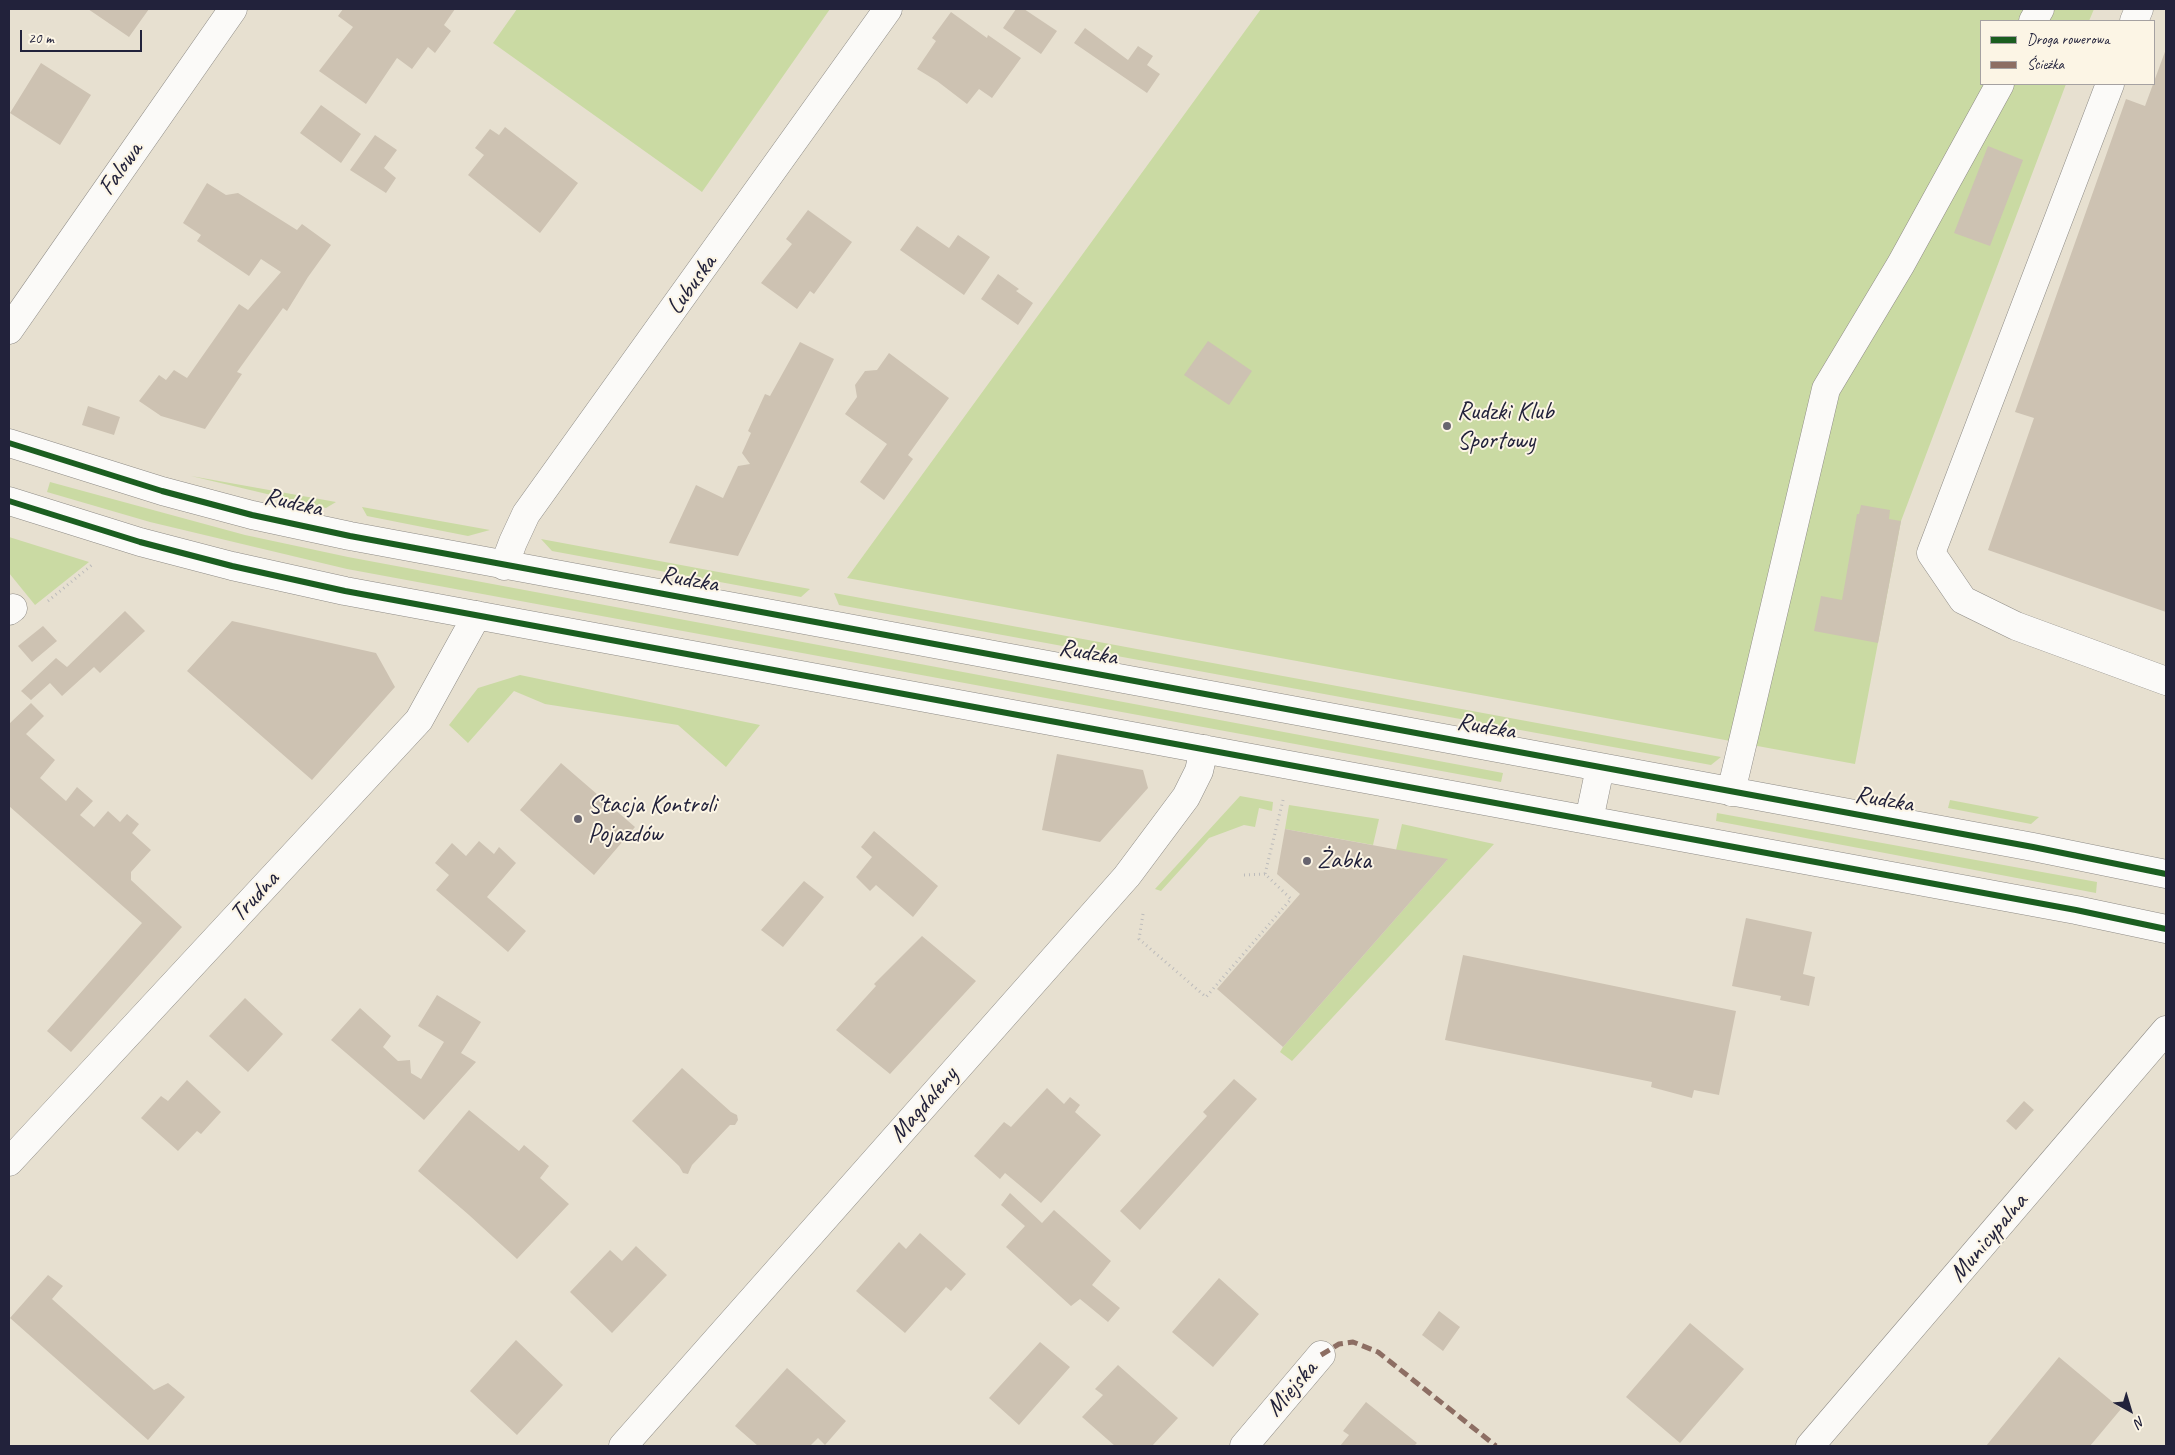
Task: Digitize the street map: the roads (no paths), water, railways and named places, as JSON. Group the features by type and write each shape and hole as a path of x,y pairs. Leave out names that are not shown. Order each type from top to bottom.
{"street":[{"name":"Falowa","path":"9,330 233,9"},
{"name":"Lubuska","path":"504,566 526,514 888,9"},
{"path":"2034,20 2040,9"},
{"path":"1731,792 1826,389 1901,264 1999,85"},
{"path":"2110,85 1931,553 1963,600 2016,626 2166,681"},
{"name":"Rudzka","path":"9,443 162,491 252,515 504,566 2033,847 2166,874"},
{"path":"9,501 140,542 232,566 478,615 2076,910 2166,929"},
{"name":"Trudna","path":"9,1162 419,720 478,615"},
{"name":"Magdaleny","path":"623,1446 1127,876 1186,797 1199,771 1204,749"},
{"path":"1589,820 1600,768"},
{"name":"Municypalna","path":"1810,1446 2166,1030"},
{"name":"Miejska","path":"1244,1446 1322,1355"}],"place":[{"name":"Rudzki Klub Sportowy","path":"1447,426"},
{"name":"Stacja Kontroli Pojazdów","path":"578,819"},
{"name":"Żabka","path":"1307,861"}]}
